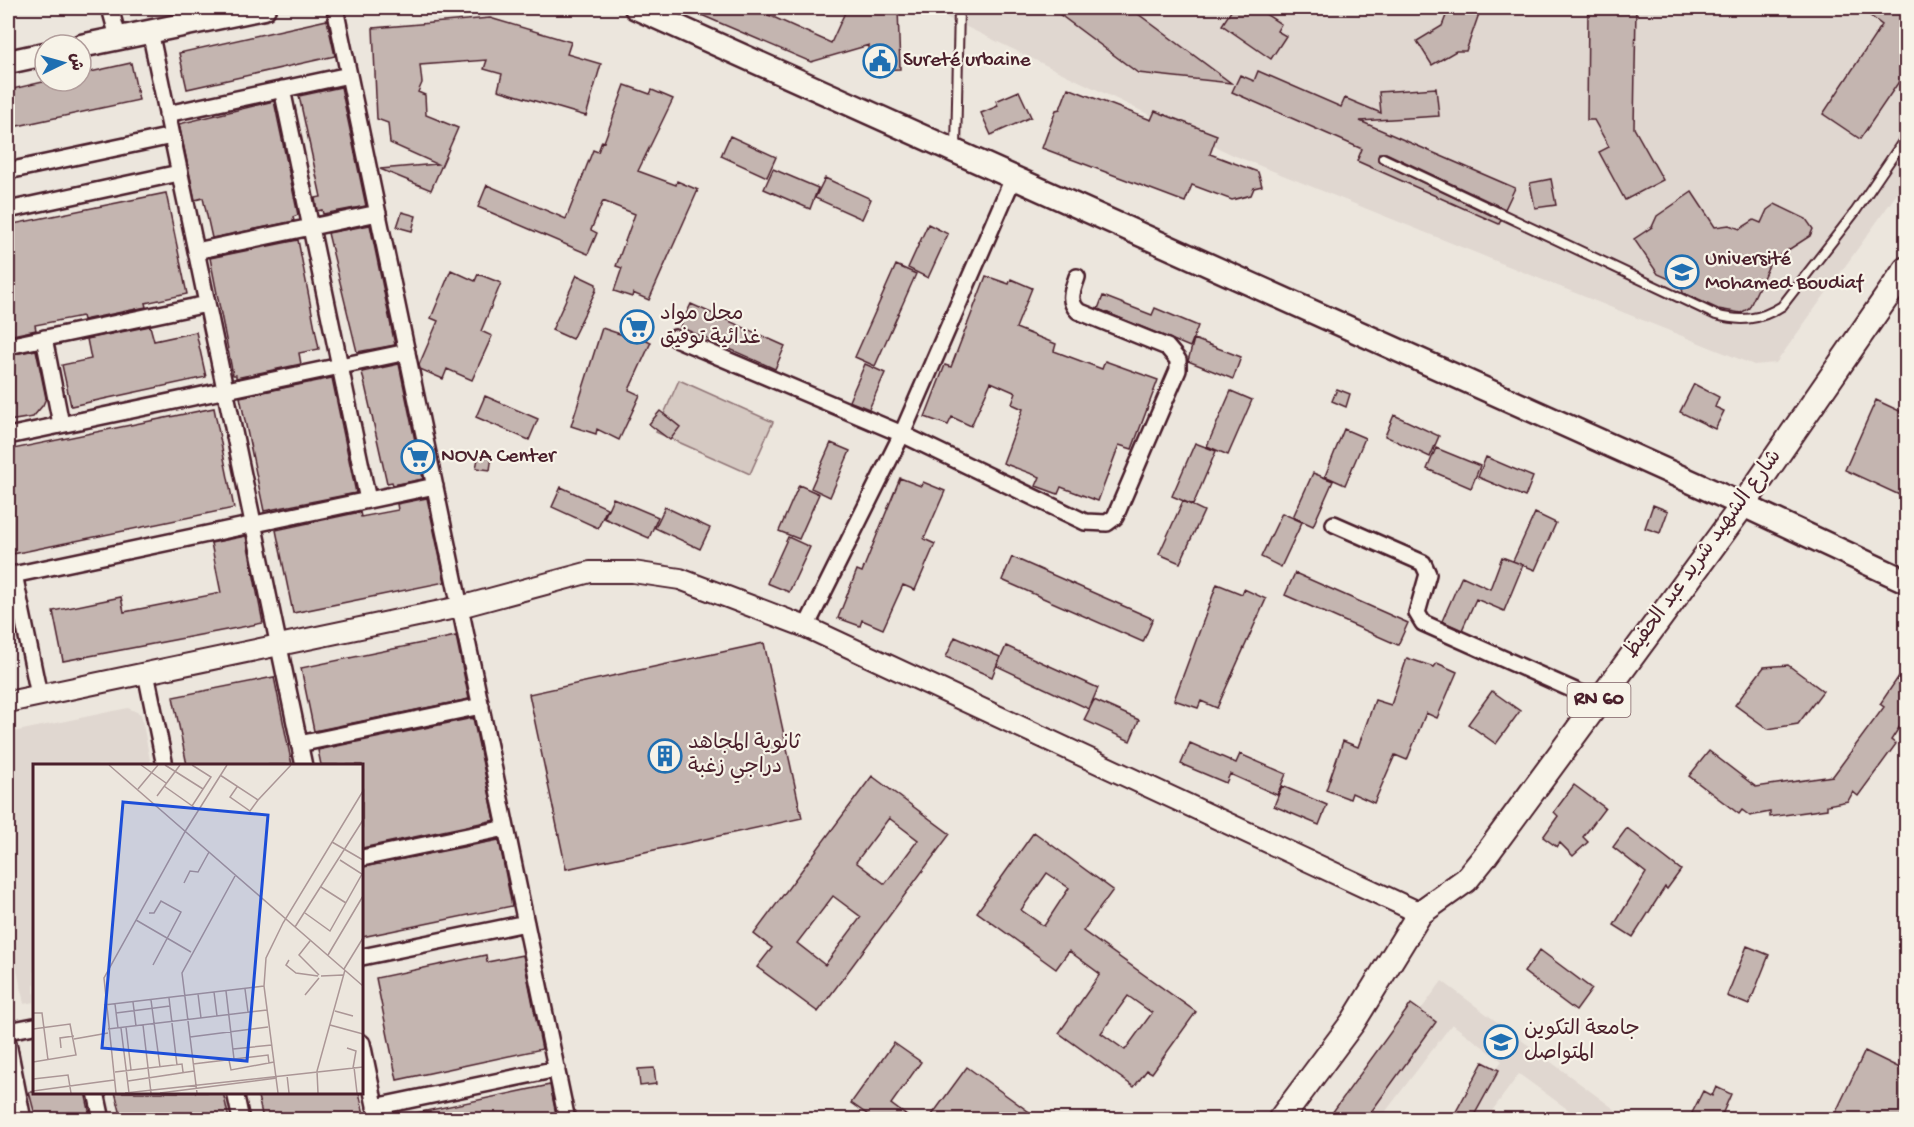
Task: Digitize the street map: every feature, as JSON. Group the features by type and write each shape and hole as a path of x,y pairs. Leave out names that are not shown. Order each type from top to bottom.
{"main road":[{"path":"93,43 264,8"},
{"path":"636,8 1014,176 1743,505 1906,581"},
{"path":"8,62 33,57"},
{"name":"شارع الشهيد شريد عبد الحفيظ","path":"1280,1119 1353,1022 1420,913 1466,880 1743,505 1906,269"}],"street":[{"path":"110,8 118,37"},
{"path":"334,8 567,1119"},
{"path":"150,31 304,764"},
{"path":"167,114 349,75"},
{"path":"282,89 368,500"},
{"path":"8,171 172,136"},
{"path":"8,210 179,173"},
{"path":"806,627 902,434 1014,176"},
{"path":"196,251 378,213"},
{"path":"675,338 902,434 1085,522 1096,525 1107,523 1115,517 1178,370 1178,360 1174,352 1167,347 1078,311 1072,305 1071,297 1077,277"},
{"path":"8,346 207,304"},
{"path":"44,338 61,424"},
{"path":"8,436 407,352"},
{"path":"39,695 11,575 435,486"},
{"path":"1334,524 1423,563 1428,574 1417,613 1423,623 1598,701"},
{"path":"8,702 460,607 590,572 633,572 680,579 806,627 1420,913"},
{"path":"146,673 165,764"},
{"path":"299,744 481,706"},
{"path":"363,858 506,828"},
{"path":"363,957 526,923"},
{"path":"8,1031 33,1026"},
{"path":"8,1043 23,1119"},
{"path":"363,1048 376,1113 557,1069"},
{"path":"96,1094 102,1119"},
{"path":"235,1094 241,1119"}],"lane":[{"path":"956,151 959,8"},
{"path":"1383,158 1716,315 1734,320 1749,320 1768,315 1782,306 1855,212 1906,137"}],"shaded area":[{"name":"Université Mohamed Boudiaf","path":"927,8 1906,8 1906,181 1776,363 1754,365 1233,155"},
{"path":"679,380 773,422 750,474 656,432"},
{"path":"128,708 141,714 151,764 33,764 33,1002 24,1004 8,925 8,733"},
{"name":"جامعة التكوين المتواصل","path":"1442,981 1625,1117 1623,1119 1581,1119 1519,1074 1486,1119 1458,1119 1502,1061 1452,1024 1380,1119 1340,1120"}],"building":[{"path":"685,8 753,8 831,43 847,8 898,8 900,69 870,70 869,45 811,62"},
{"path":"1051,8 1130,8 1231,83 1138,73"},
{"path":"1233,8 1256,8 1281,24 1277,31 1286,36 1271,59 1222,25"},
{"path":"1449,8 1481,8 1466,51 1456,51 1432,65 1417,41 1442,26"},
{"path":"1588,8 1636,8 1634,128 1663,180 1625,200 1599,152 1609,147 1594,120 1587,120"},
{"path":"1860,8 1906,8 1906,84 1900,80 1860,139 1823,114 1882,25"},
{"path":"490,18 571,42 567,54 601,64 586,116 498,90 502,74 484,69 487,60 420,65 422,83 418,92 425,95 426,115 458,128 431,190 380,169 437,164 390,143 388,123 377,119 373,28"},
{"path":"327,20 335,56 187,89 179,53"},
{"path":"131,63 139,100 8,128 8,90 33,84 33,93 93,93 93,71"},
{"path":"1258,71 1341,107 1345,98 1381,113 1379,92 1436,88 1439,116 1360,121 1515,188 1505,209 1386,153 1379,153 1378,161 1501,220 1499,224 1357,161 1362,149 1232,92 1240,75 1254,81"},
{"path":"625,85 650,94 652,90 673,99 638,171 676,185 677,181 698,190 649,300 633,293 632,297 614,291 622,268 616,266 635,214 603,201 591,230 597,233 588,254 478,207 487,185 566,219 593,150 598,152 602,141 604,142"},
{"path":"341,87 366,206 323,214 322,210 317,211 315,198 321,197 299,96"},
{"path":"1068,88 1151,120 1155,111 1217,135 1210,154 1258,172 1262,186 1254,188 1251,195 1232,200 1192,185 1185,202 1042,148 1056,110 1060,109"},
{"path":"1019,91 1031,117 991,135 981,113 998,106 996,101"},
{"path":"274,101 298,215 293,217 294,221 212,238 203,198 195,200 179,124"},
{"path":"730,136 776,157 767,177 721,156"},
{"path":"773,169 818,188 810,209 764,189"},
{"path":"825,178 871,199 862,219 815,198"},
{"path":"1551,179 1556,205 1535,208 1530,183"},
{"path":"1692,192 1715,227 1729,225 1740,229 1754,220 1761,223 1767,210 1775,204 1806,219 1813,229 1810,236 1771,261 1749,308 1741,313 1718,309 1683,293 1681,284 1658,274 1634,239 1652,227 1657,216"},
{"path":"166,193 187,294 145,303 146,307 83,320 82,316 35,325 36,330 8,336 8,225"},
{"path":"402,212 416,216 412,231 397,227"},
{"path":"928,224 948,234 928,278 908,268"},
{"path":"370,225 395,345 357,352 328,233"},
{"path":"298,240 319,349 299,353 301,364 236,378 236,375 233,375 210,258"},
{"path":"896,265 916,274 875,366 855,357"},
{"path":"451,270 475,281 478,274 501,283 481,331 492,336 472,380 447,369 443,379 420,369 419,365 438,321 431,318"},
{"path":"577,275 596,284 596,290 572,339 552,330"},
{"path":"986,276 1009,284 1011,279 1032,288 1016,328 1056,344 1054,351 1102,369 1105,361 1158,380 1132,449 1119,445 1098,501 1061,487 1058,494 1036,486 1040,477 1003,463 1023,409 1012,404 1016,393 991,382 971,426 952,417 948,425 925,417 945,365 951,367"},
{"path":"1103,296 1152,315 1155,308 1198,326 1190,347 1098,309"},
{"path":"691,304 785,346 775,369 680,327"},
{"path":"150,326 154,341 196,332 206,377 71,406 62,365 91,359 87,339"},
{"path":"602,328 629,337 631,333 651,342 629,390 640,395 619,440 597,429 596,434 571,426"},
{"path":"1194,339 1241,357 1233,379 1188,361"},
{"path":"36,350 46,398 33,417 8,421 8,355"},
{"path":"399,364 423,479 393,485 392,482 387,483 362,372"},
{"path":"865,364 885,373 869,409 849,401"},
{"path":"332,378 356,493 264,511 240,397"},
{"path":"1694,384 1719,397 1715,407 1724,411 1715,429 1680,412"},
{"path":"1337,389 1350,394 1346,407 1332,401"},
{"path":"1231,391 1252,400 1228,455 1207,446"},
{"path":"485,396 538,419 529,440 476,417"},
{"path":"1876,400 1906,414 1906,498 1845,470"},
{"path":"214,408 234,508 8,555 8,450"},
{"path":"660,411 680,427 670,440 649,424"},
{"path":"1394,415 1439,436 1430,457 1385,436"},
{"path":"1344,429 1365,438 1345,485 1325,476"},
{"path":"831,443 850,451 830,497 811,488"},
{"path":"1195,443 1216,451 1193,505 1172,496"},
{"path":"1436,448 1480,466 1471,488 1427,469"},
{"path":"479,454 492,456 490,470 476,468"},
{"path":"1486,457 1533,477 1525,497 1478,477"},
{"path":"1313,473 1333,481 1313,526 1293,517"},
{"path":"900,478 921,486 923,482 945,491 924,539 935,544 915,590 903,585 883,629 862,620 860,626 838,618 857,570 862,572"},
{"path":"799,485 819,494 799,539 779,531"},
{"path":"561,487 607,508 598,528 552,507"},
{"path":"427,498 445,582 293,613 276,530 360,512 361,517 398,510 397,504"},
{"path":"613,498 658,517 649,538 604,518"},
{"path":"1183,501 1204,511 1180,563 1159,554"},
{"path":"1653,505 1668,511 1660,533 1645,528"},
{"path":"665,507 710,528 700,549 655,528"},
{"path":"1282,513 1302,522 1281,567 1261,557"},
{"path":"1535,513 1556,523 1535,570 1513,561"},
{"path":"246,536 263,623 63,661 53,611 121,597 124,612 221,593 211,543"},
{"path":"788,537 810,547 789,592 767,583"},
{"path":"1012,557 1153,619 1143,642 1002,580"},
{"path":"1502,557 1523,565 1504,611 1476,599 1462,630 1442,621 1462,576 1490,589"},
{"path":"1295,573 1408,623 1398,645 1285,595"},
{"path":"1217,584 1242,594 1244,589 1266,599 1217,708 1201,701 1198,708 1174,700"},
{"path":"456,636 469,699 314,731 301,668"},
{"path":"955,637 1000,657 992,677 946,657"},
{"name":"ثانوية المجاهد دراجي زغبة","path":"764,643 802,818 566,869 529,694"},
{"path":"1006,646 1098,688 1089,709 997,666"},
{"path":"1407,658 1434,667 1437,663 1457,672 1437,718 1426,713 1407,760 1395,755 1374,803 1352,793 1350,799 1326,790 1343,741 1358,747 1375,700 1391,705"},
{"path":"1788,665 1823,691 1798,724 1768,729 1735,705 1764,667"},
{"path":"1906,666 1906,717 1891,740 1896,744 1858,796 1853,792 1848,801 1827,805 1827,809 1770,817 1770,812 1750,816 1742,810 1739,814 1689,776 1709,751 1756,787 1833,776 1884,707 1880,704"},
{"path":"274,677 292,764 187,764 173,697"},
{"path":"1492,691 1520,711 1496,744 1468,724"},
{"path":"1094,700 1139,720 1130,741 1084,720"},
{"path":"473,718 495,820 363,848 363,764 321,764 318,750"},
{"path":"1190,743 1236,763 1240,754 1286,774 1277,795 1230,774 1226,783 1181,764"},
{"path":"872,776 950,834 818,1012 757,967 772,948 754,934","holes":["889,818 918,840 885,884 856,862","833,896 861,917 825,965 797,943"]},
{"path":"1574,785 1605,808 1583,837 1588,842 1573,856 1560,843 1557,847 1543,837 1558,816 1554,812"},
{"path":"1282,786 1327,805 1319,825 1274,806"},
{"path":"1627,828 1681,870 1667,889 1665,887 1633,937 1614,925 1646,873 1613,847"},
{"path":"1034,832 1113,890 1083,931 1196,1012 1152,1073 1147,1070 1134,1087 1059,1033 1100,974 1069,951 1056,969 977,912","holes":["1047,873 1069,888 1044,926 1021,910","1128,996 1152,1013 1125,1050 1101,1033"]},
{"path":"499,840 512,906 363,937 363,867"},
{"path":"1747,946 1769,955 1749,1005 1727,996"},
{"path":"1540,950 1592,989 1576,1011 1524,972"},
{"path":"486,955 487,962 523,955 542,1049 397,1080 376,978"},
{"path":"1411,1004 1436,1022 1366,1119 1340,1119 1332,1113"},
{"path":"894,1043 921,1062 891,1104 911,1119 874,1119 851,1103"},
{"path":"1865,1051 1906,1071 1906,1119 1847,1119 1835,1114"},
{"path":"1483,1062 1499,1070 1472,1119 1452,1119"},
{"path":"967,1067 1039,1119 929,1119"},
{"path":"654,1068 656,1084 640,1086 638,1069"},
{"path":"550,1085 557,1119 417,1119 416,1113"},
{"path":"1716,1087 1731,1094 1720,1119 1689,1119 1703,1091 1712,1096"},
{"path":"29,1092 33,1094 85,1094 91,1119 36,1119"},
{"path":"116,1094 223,1094 229,1119 122,1119"},
{"path":"257,1094 359,1094 365,1119 263,1119"}],"place":[{"name":"Sureté urbaine","path":"880,61"},
{"name":"Université Mohamed Boudiaf","path":"1682,272"},
{"name":"محل مواد غذائية توفيق","path":"637,327"},
{"name":"NOVA Center","path":"418,457"},
{"name":"ثانوية المجاهد دراجي زغبة","path":"665,756"},
{"name":"جامعة التكوين المتواصل","path":"1501,1042"}]}
